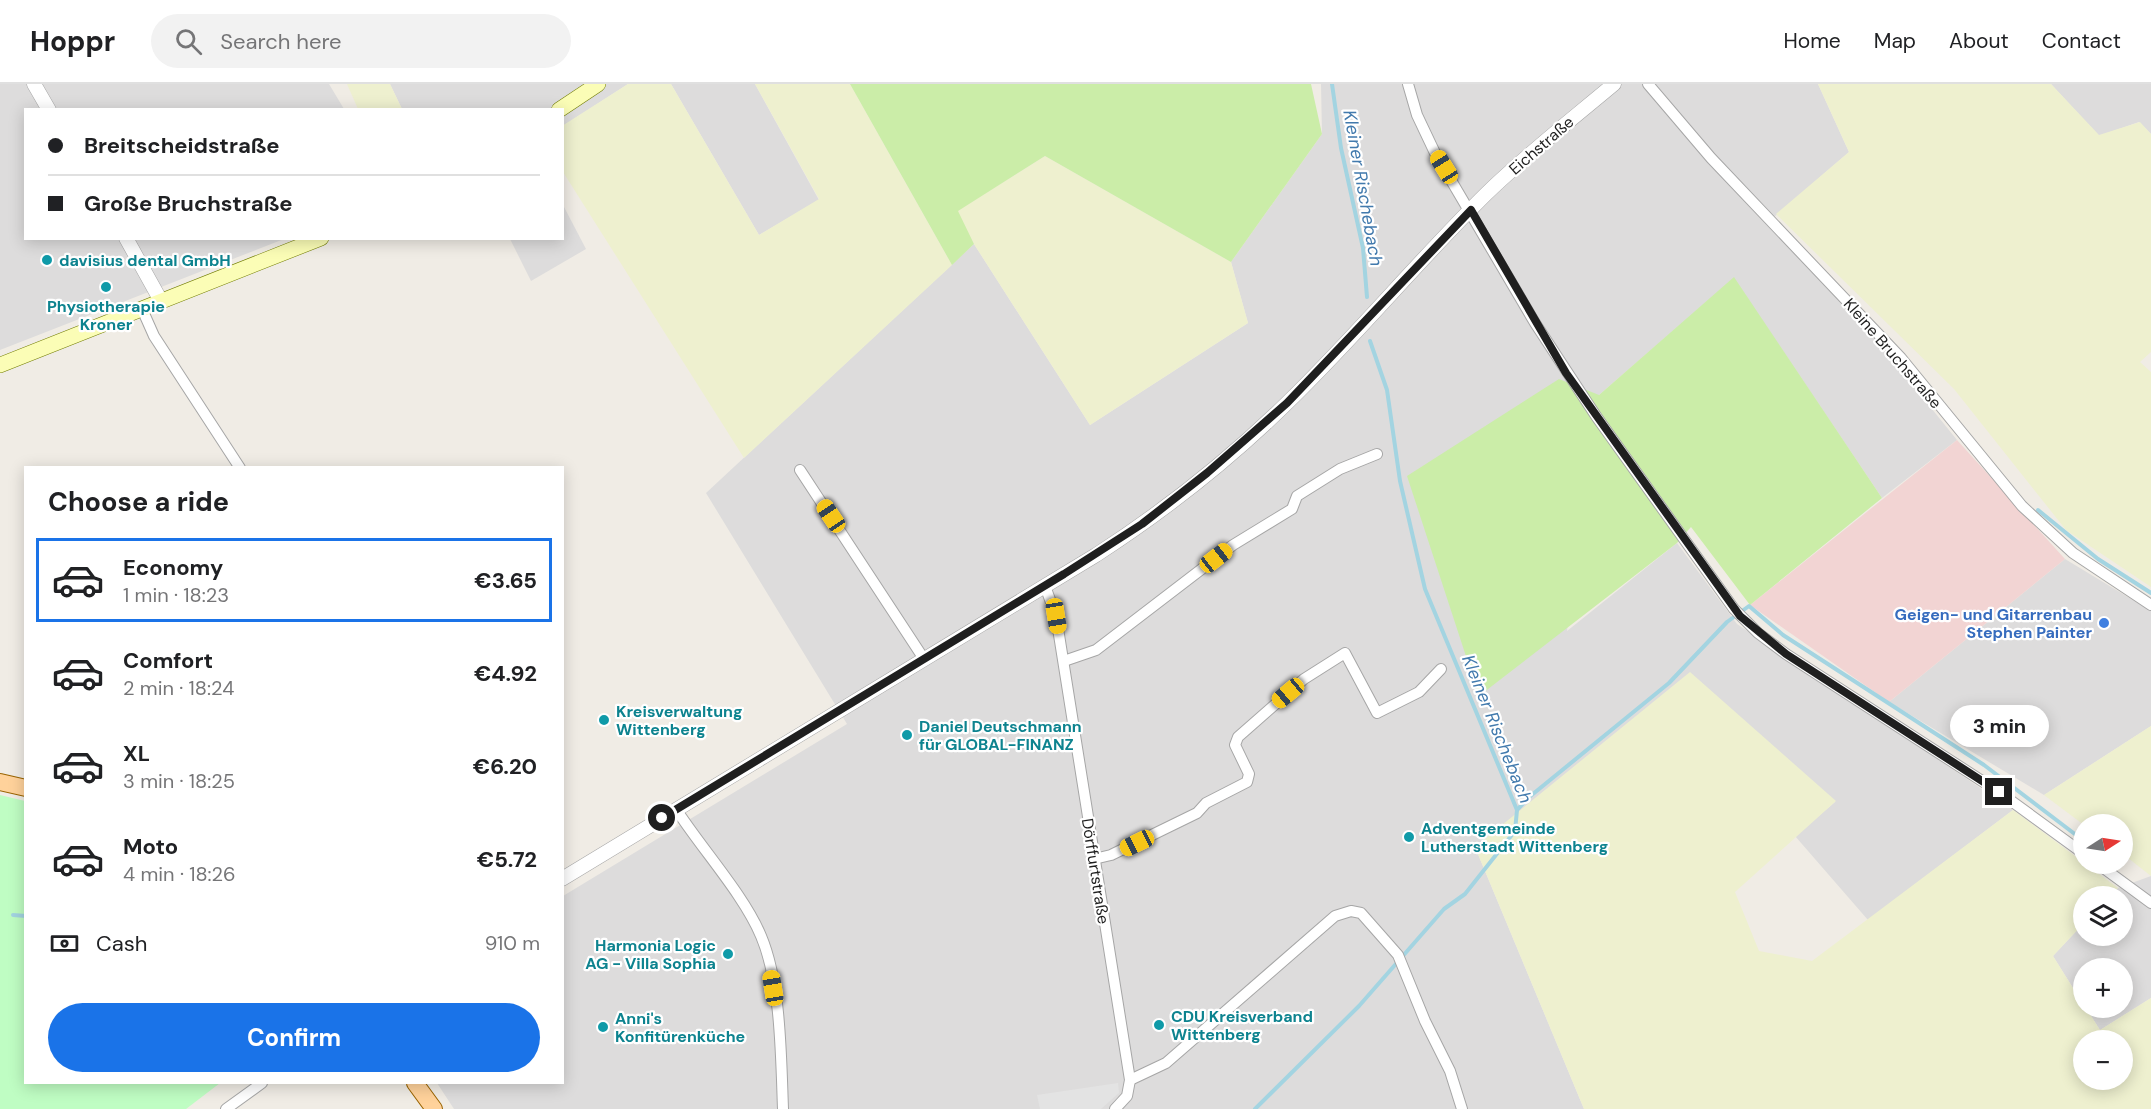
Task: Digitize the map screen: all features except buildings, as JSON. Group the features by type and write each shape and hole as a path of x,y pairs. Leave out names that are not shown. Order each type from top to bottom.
{"main road":[{"path":"562,108 598,84"},
{"path":"0,365 316,240"},
{"path":"0,782 24,788"},
{"path":"416,1084 434,1109"}],"street":[{"path":"34,84 48,108"},
{"path":"1408,84 1424,131 1566,373 1737,612 1786,654 1999,792 2073,846"},
{"name":"Eichstraße","path":"564,878 1045,586 1142,524 1264,425 1517,165 1614,84"},
{"name":"Kleine Bruchstraße","path":"1648,84 1711,158 1901,358 2031,515 2073,553 2151,605"},
{"path":"127,240 160,301"},
{"path":"142,309 154,336 239,466"},
{"path":"1064,661 1096,650 1233,545 1292,509 1297,496 1340,469 1377,454"},
{"path":"800,470 924,659"},
{"name":"Dörffurtstraße","path":"1045,586 1056,616 1064,661 1130,1080"},
{"path":"1094,859 1111,855 1197,813 1206,803 1247,782 1249,774 1235,745 1238,737 1304,679 1345,653 1377,713 1419,692 1441,669"},
{"path":"676,809 745,908 764,944 779,1024 783,1109"},
{"path":"2112,874 2151,903"},
{"path":"1115,1109 1127,1096 1130,1080 1166,1063 1335,916 1351,911 1361,913 1369,919 1398,955 1425,1021 1450,1071 1462,1109"},
{"path":"226,1109 260,1084"}],"shaded area":[{"path":"0,84 329,84 343,108 24,108 24,240 281,240 0,350"},
{"path":"390,84 628,84 564,125 564,108 402,108"},
{"path":"671,84 755,84 819,200 759,235"},
{"path":"1321,84 1818,84 1849,152 1766,224 1859,319 1957,440 1882,498 1734,278 1599,395 1567,631 1677,543 1737,624 2013,810 1868,920 1795,836 1835,802 1475,847 1584,1109 454,1109 438,1084 564,1084 564,895 847,724 706,493 974,244 1090,425 1248,323 1231,262 1322,134"},
{"path":"2051,84 2151,84 2151,134 2139,122 2099,136"},
{"path":"564,207 586,249 531,281 510,240 564,240"},
{"path":"1957,440 2065,559 1889,702 1750,605"},
{"path":"2065,559 2151,611 2151,726 2044,795 1889,702"},
{"path":"2151,876 2151,998 2133,1009 2133,958 2073,958 2073,988 2053,956 2073,935 2073,946 2133,946 2133,886 2124,886"},
{"path":"2092,1018 2119,1018 2100,1030"},
{"path":"1118,1083 1119,1093 1101,1109 1040,1109 1037,1095"}],"green space":[{"path":"347,84 390,84 402,108 358,108"},
{"path":"628,84 671,84 759,235 819,199 755,84 850,84 952,265 744,458 564,174 564,125"},
{"path":"850,84 1311,84 1322,134 1231,262 1045,156 958,211 974,244 952,265"},
{"path":"1818,84 2051,84 2099,135 2140,122 2151,134 2151,352 2140,362 2151,372 2151,587 2066,530 1954,389 1776,214 1849,152"},
{"path":"1045,156 1231,262 1248,323 1090,425 974,244 957,211"},
{"path":"1734,277 1882,498 1750,605 1691,527 1677,543 1479,696 1407,476 1559,379 1599,395"},
{"path":"1690,672 1836,801 1735,892 1759,951 1812,961 2013,810 2073,855 2073,874 2099,874 2115,886 2073,886 2073,935 2053,956 2073,988 2073,1018 2092,1018 2100,1030 2119,1018 2133,1018 2133,1009 2151,998 2151,1109 1584,1109 1475,847"},
{"path":"2151,726 2151,876 2133,862 2133,814 2073,814 2073,817 2044,795"},
{"path":"0,795 24,801 24,1084 219,1084 186,1109 0,1109"}],"waterway":[{"name":"Kleiner Rischebach","path":"1332,84 1341,148 1363,248 1367,297"},
{"name":"Kleiner Rischebach","path":"1255,1109 1359,1006 1444,909 1465,894 1515,831 1517,810 1425,589 1400,481 1387,390 1370,341"},
{"path":"2038,510 2098,559 2151,593"},
{"path":"1517,810 1528,798 1669,683 1727,622 1749,606 1783,635 1984,765 2073,833"},
{"path":"13,915 24,916"}],"place":[{"name":"davisius dental GmbH","path":"47,260"},
{"name":"Physiotherapie Kroner","path":"106,287"},
{"name":"Geigen- und Gitarrenbau Stephen Painter","path":"2104,623"},
{"name":"Kreisverwaltung Wittenberg","path":"604,720"},
{"name":"Daniel Deutschmann für GLOBAL-FINANZ","path":"907,735"},
{"name":"Adventgemeinde Lutherstadt Wittenberg","path":"1409,837"},
{"name":"Harmonia Logic AG - Villa Sophia","path":"728,954"},
{"name":"CDU Kreisverband Wittenberg","path":"1159,1025"},
{"name":"Anni's Konfitürenküche","path":"603,1027"}],"route":[{"path":"662,818 1064,574 1142,524 1264,425 1372,316 1471,210 1566,373 1740,616 1786,654 1999,792"}]}
